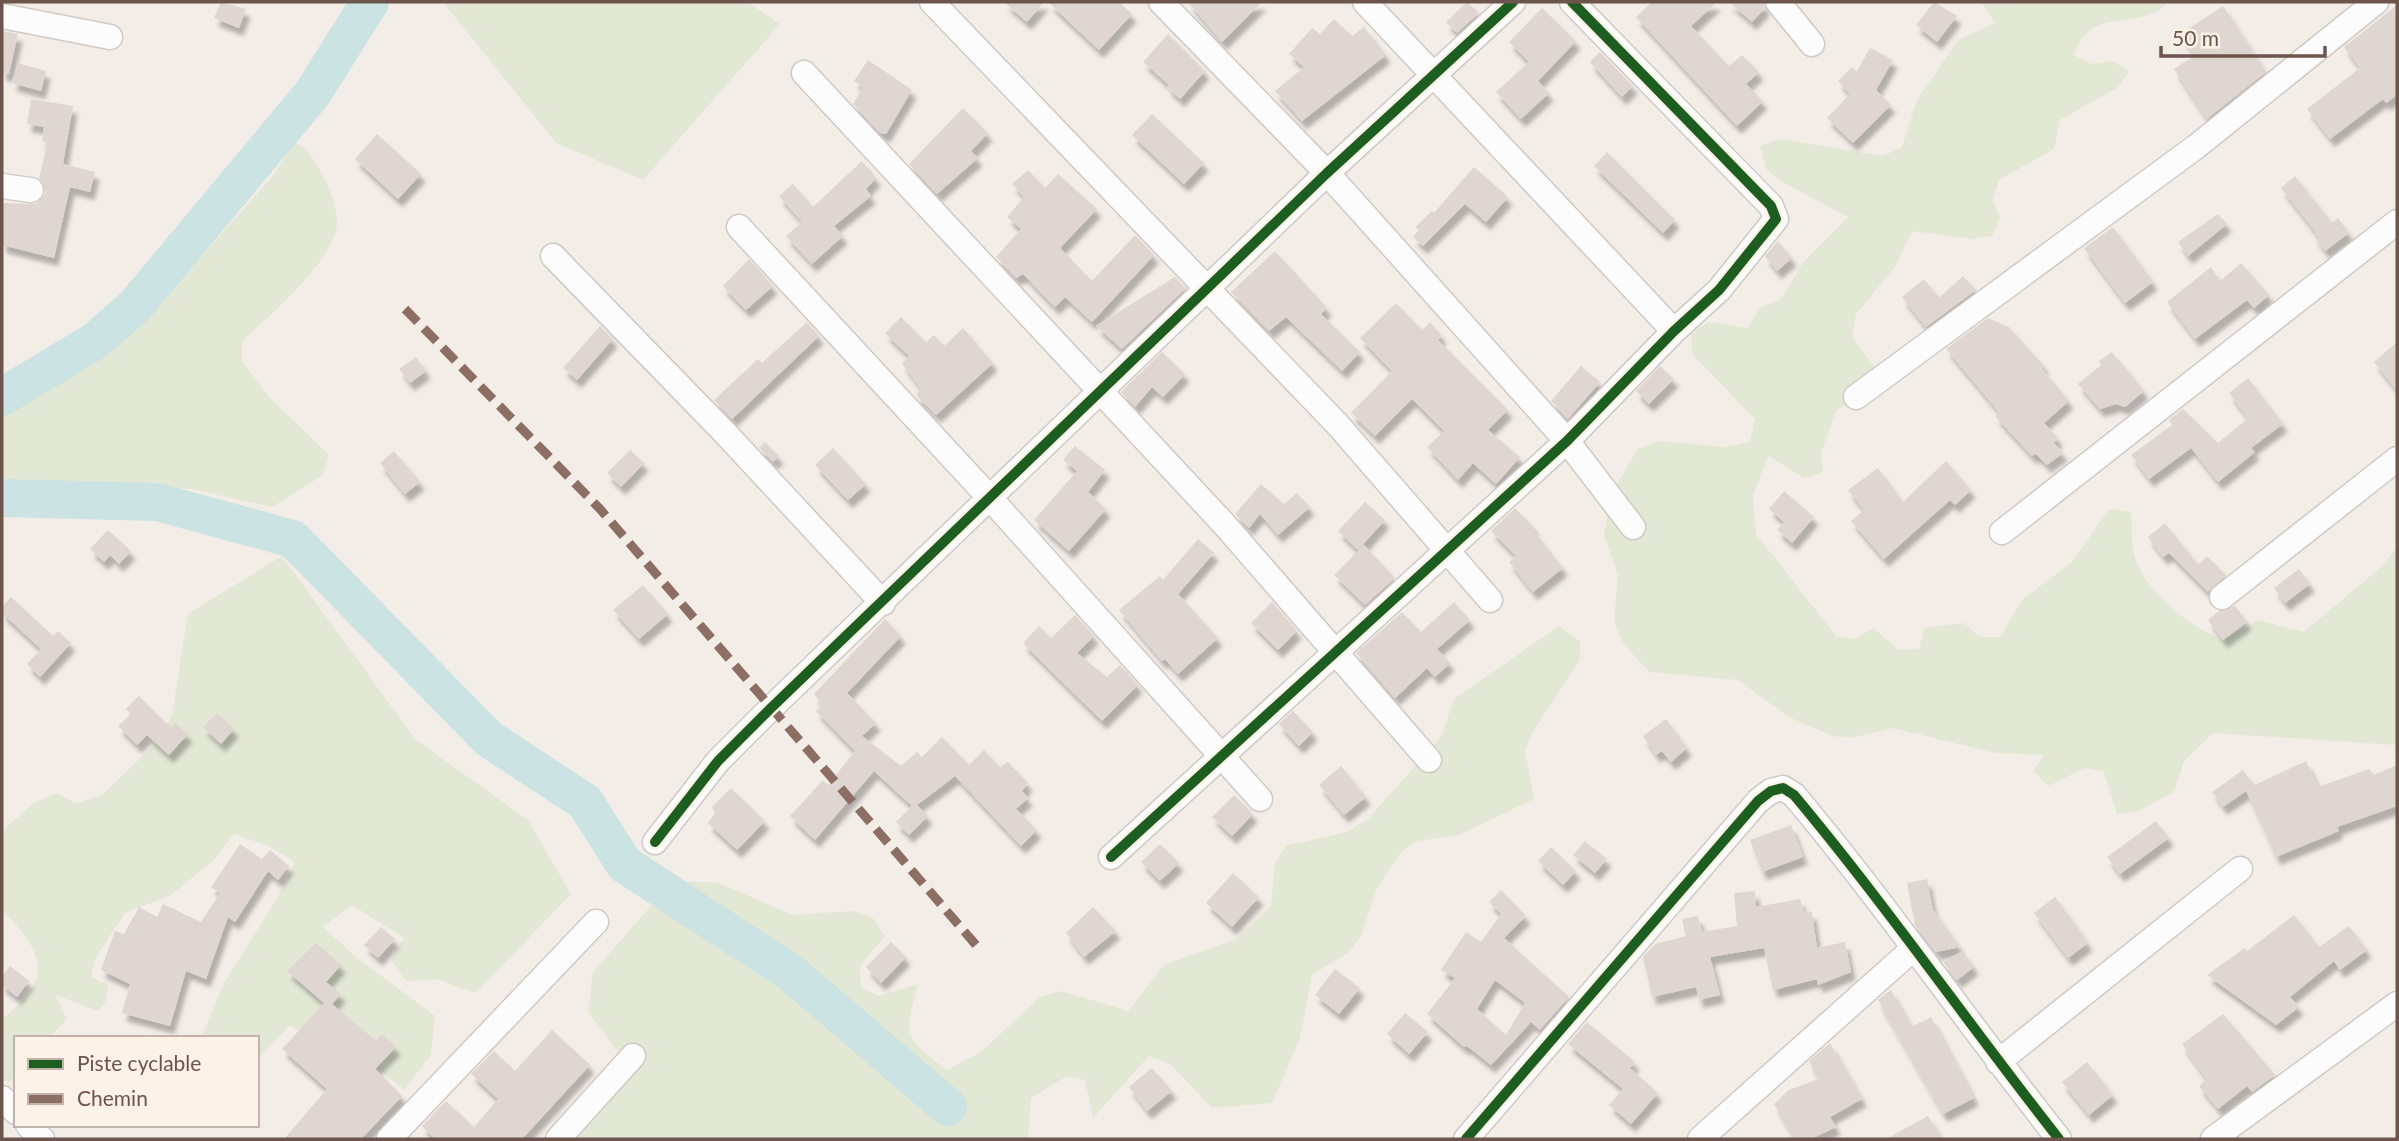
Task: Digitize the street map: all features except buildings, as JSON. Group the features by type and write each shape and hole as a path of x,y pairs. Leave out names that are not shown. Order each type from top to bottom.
{"street":[{"path":"932,2 1339,425 1490,600"},
{"path":"1161,2 1327,173 1567,441 1633,527"},
{"path":"1365,2 1674,331"},
{"path":"655,842 718,761 1327,173 1513,2"},
{"path":"1111,857 1567,441 1674,331 1719,290 1776,219 1771,206 1572,2"},
{"path":"1778,2 1812,44"},
{"path":"1856,397 2197,146 2376,2"},
{"path":"2,16 110,37"},
{"path":"804,73 1224,524 1429,760"},
{"path":"2,186 32,190"},
{"path":"2001,532 2397,222"},
{"path":"739,227 989,497 1261,799"},
{"path":"553,256 883,603"},
{"path":"2222,597 2397,459"},
{"path":"1466,1139 1731,831 1771,791 1783,788 1794,794 1865,880 1998,1062 2059,1139"},
{"path":"1998,1062 2240,869"},
{"path":"389,1139 596,922"},
{"path":"1700,1139 1914,948"},
{"path":"2213,1139 2397,1004"},
{"path":"558,1139 633,1056"}],"green space":[{"path":"443,2 747,2 780,24 643,180 556,143"},
{"path":"1981,2 2169,2 2157,11 2143,16 2104,23 2092,29 2082,39 2074,55 2091,64 2113,61 2129,72 2117,88 2060,120 2054,149 1999,180 1993,200 2000,218 1992,236 1972,239 1912,231 1895,267 1856,314 1852,336 1875,368 1870,387 1836,411 1821,453 1823,472 1804,478 1768,456 1753,495 1756,534 1837,637 1856,639 1873,628 1899,650 1919,649 1924,628 1964,623 1979,637 2000,637 2023,599 2072,562 2109,509 2131,512 2133,550 2137,564 2155,591 2196,626 2223,639 2258,620 2304,632 2380,568 2397,547 2397,745 2213,733 2184,761 2174,792 2136,812 2117,814 2104,772 2085,768 2048,786 2033,771 2044,755 1995,753 1893,728 1851,738 1832,736 1787,716 1738,680 1649,672 1623,643 1614,621 1618,575 1604,536 1611,494 1638,449 1658,441 1727,447 1750,442 1755,419 1692,354 1691,334 1708,322 1747,328 1761,307 1781,299 1804,261 1848,217 1784,183 1766,169 1760,146 1780,139 1883,156 1902,147 1917,100 1958,40 1995,23"},
{"path":"295,142 311,155 325,179 335,206 337,225 333,240 312,272 242,341 242,361 270,398 329,455 323,475 272,507 191,489 2,487 2,415 102,355 141,324 273,176"},
{"path":"282,556 415,739 528,820 571,894 476,993 436,979 406,981 391,960 404,938 352,905 323,927 356,957 435,1016 431,1055 404,1090 353,1048 342,1057 290,1025 259,1058 259,1036 202,1036 223,985 279,895 295,862 266,845 234,834 215,859 171,895 125,913 95,959 91,977 108,985 105,1004 98,1011 55,995 67,1019 51,1036 14,1036 14,1077 10,1082 2,1080 2,1019 19,1005 30,991 38,965 27,939 2,910 2,831 35,802 57,793 76,803 102,795 155,744 172,715 188,614"},
{"path":"1559,626 1580,641 1580,660 1532,733 1525,751 1534,799 1459,835 1417,841 1400,853 1377,888 1361,936 1349,952 1312,975 1300,1038 1272,1103 1212,1108 1170,1064 1149,1056 1093,1118 1085,1080 1067,1076 1031,1098 1028,1139 564,1139 628,1064 588,1012 593,972 672,882 716,882 793,915 854,911 873,918 885,936 860,966 861,987 879,996 918,984 910,1015 911,1035 922,1050 947,1070 981,1052 1040,997 1061,991 1128,1011 1164,965 1236,939 1271,906 1275,863 1286,846 1347,832 1369,818 1441,737 1454,699"}],"waterway":[{"path":"2,397 95,341 135,306 312,94 370,2"},
{"path":"2,498 157,502 293,539 489,739 585,802 624,864 791,973 948,1107"}],"marked path":[{"path":"405,309 600,509 976,945"}],"cycle path":[{"path":"655,842 718,761 771,708 1327,173 1513,2"},
{"path":"1111,857 1567,441 1674,331 1719,290 1776,219 1771,206 1572,2"},
{"path":"1466,1139 1758,801 1771,791 1783,788 1794,795 1862,880 2059,1139"}]}
